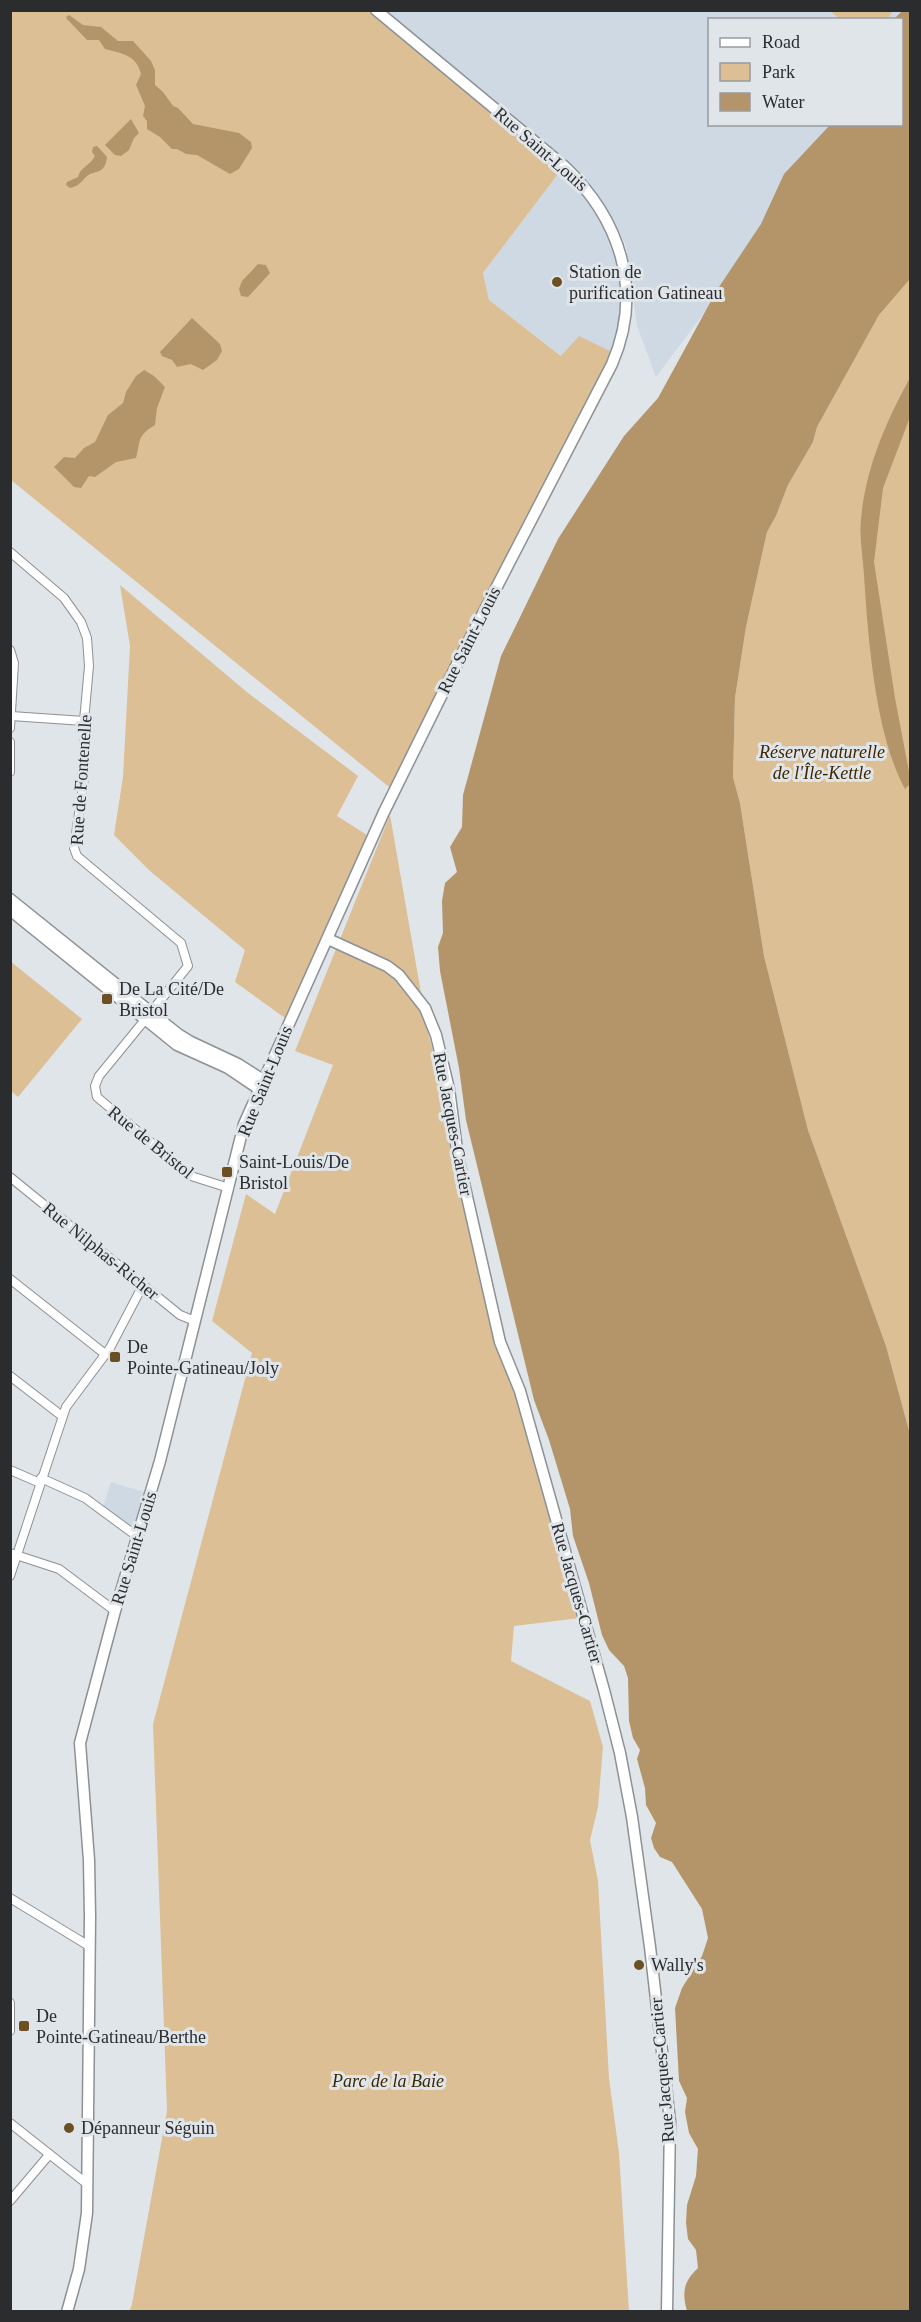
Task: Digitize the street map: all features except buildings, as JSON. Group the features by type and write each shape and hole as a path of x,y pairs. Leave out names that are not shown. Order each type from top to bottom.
{"street":[{"name":"Rue Saint-Louis","path":"67,2312 79,2269 87,2213 89,1860 80,1743 115,1611 160,1461 244,1124 393,794 461,656 612,364 621,341 626,289 620,255 612,230 592,195 564,166 376,10"},
{"name":"Rue de Fontenelle","path":"10,552 64,598 81,622 87,638 84,779 74,848 77,856 181,943 186,953 188,966 148,1016"},
{"path":"10,650 14,663 10,728"},
{"path":"11,716 84,721"},
{"path":"10,742 10,772"},
{"path":"10,899 148,1016 177,1045 261,1085"},
{"path":"10,910 148,1016"},
{"name":"Rue Jacques-Cartier","path":"328,939 387,966 399,975 425,1008 436,1035 449,1089 458,1158 500,1342 520,1391 614,1730 632,1817 670,2121 667,2312"},
{"name":"Rue de Bristol","path":"148,1016 96,1081 94,1086 97,1097 191,1176 229,1188"},
{"name":"Rue Nilphas-Richer","path":"10,1177 180,1316 195,1321"},
{"path":"10,1279 105,1354"},
{"path":"10,1576 14,1554 62,1416 69,1402 105,1354 143,1285"},
{"path":"10,1376 62,1416"},
{"path":"10,1470 85,1498 138,1537"},
{"path":"14,1554 59,1569 115,1611"},
{"path":"10,1898 89,1946"},
{"path":"10,2004 10,2031"},
{"path":"10,2123 86,2183"},
{"path":"10,2201 49,2155"}],"shaded area":[{"path":"910,10 910,15 903,19 708,18 708,126 844,126 656,377 637,326 626,246 606,207 586,179 567,168 592,195 625,278 616,354 562,356 489,300 483,273 564,166 376,11"},
{"path":"111,1482 150,1494 138,1537 102,1510"}],"green space":[{"path":"11,11 376,11 564,166 483,273 489,300 561,356 579,336 616,354 394,791 11,480"},
{"path":"830,11 893,11 888,18 839,18"},
{"name":"Réserve naturelle de l'Île-Kettle","path":"910,279 910,1434 886,1346 808,1130 764,956 740,803 733,777 735,698 746,627 767,532 788,485 813,442 817,427 879,315"},
{"path":"120,585 248,693 358,776 337,816 367,835 285,1018 235,982 245,950 150,871 114,835 123,777 130,646"},
{"name":"Parc de la Baie","path":"390,815 428,1033 449,1108 495,1340 516,1395 580,1618 514,1626 511,1661 590,1701 603,1747 598,1807 590,1840 598,1881 609,2078 619,2153 629,2311 129,2312 167,2111 153,1724 252,1353 212,1321 246,1194 275,1214 333,1065 295,1051"},
{"path":"10,961 82,1019 18,1097 11,1091"}],"water":[{"path":"903,10 910,11 910,279 879,315 817,427 813,442 788,485 767,532 746,627 735,698 733,777 740,803 764,956 808,1130 886,1346 910,1434 910,2311 687,2311 684,2299 685,2288 689,2278 698,2268 696,2250 688,2239 686,2223 687,2205 696,2176 698,2149 689,2133 685,2112 687,2098 679,2081 675,2008 682,1988 702,1956 708,1938 702,1909 672,1862 660,1857 654,1848 651,1838 656,1823 646,1805 645,1788 637,1759 640,1750 633,1738 629,1721 628,1678 624,1666 609,1650 602,1635 589,1583 573,1536 570,1509 534,1400 466,1120 459,1068 440,971 438,947 443,933 442,901 445,883 457,872 450,847 462,827 463,795 501,656 558,539 624,436 658,398 717,290 761,224 784,174 829,126 903,126 903,18 895,18"},
{"path":"69,15 83,25 101,27 118,41 133,41 151,61 155,70 155,85 193,124 239,133 251,142 252,148 239,169 230,174 197,155 172,149 160,137 147,129 147,121 143,116 145,106 136,85 141,74 136,63 128,56 105,49 99,40 87,40 67,19"},
{"path":"131,119 139,133 129,150 121,156 115,155 105,145"},
{"path":"97,146 107,157 104,167 70,188 66,185 67,182 78,177 93,159 95,156 92,152 93,147"},
{"path":"258,264 266,265 270,273 248,297 241,296 239,289 242,281"},
{"path":"192,318 220,344 222,351 217,360 203,370 191,364 177,367 172,360 162,356 160,352"},
{"path":"144,370 165,387 157,408 155,425 142,435 136,458 116,462 95,477 89,476 81,488 74,487 54,467 64,457 75,458 84,448 95,442 108,415 123,403 126,392 136,376"},
{"path":"910,378 910,417 883,488 874,562 910,777 910,784 905,789 886,741 875,685 868,627 861,527 863,501 872,464 885,429"}],"place":[{"name":"Station de purification Gatineau","path":"557,282"},
{"name":"De La Cité/De Bristol","path":"107,999"},
{"name":"Saint-Louis/De Bristol","path":"227,1172"},
{"name":"De Pointe-Gatineau/Joly","path":"115,1357"},
{"name":"Wally's","path":"639,1965"},
{"name":"De Pointe-Gatineau/Berthe","path":"24,2026"},
{"name":"Dépanneur Séguin","path":"69,2128"}]}
